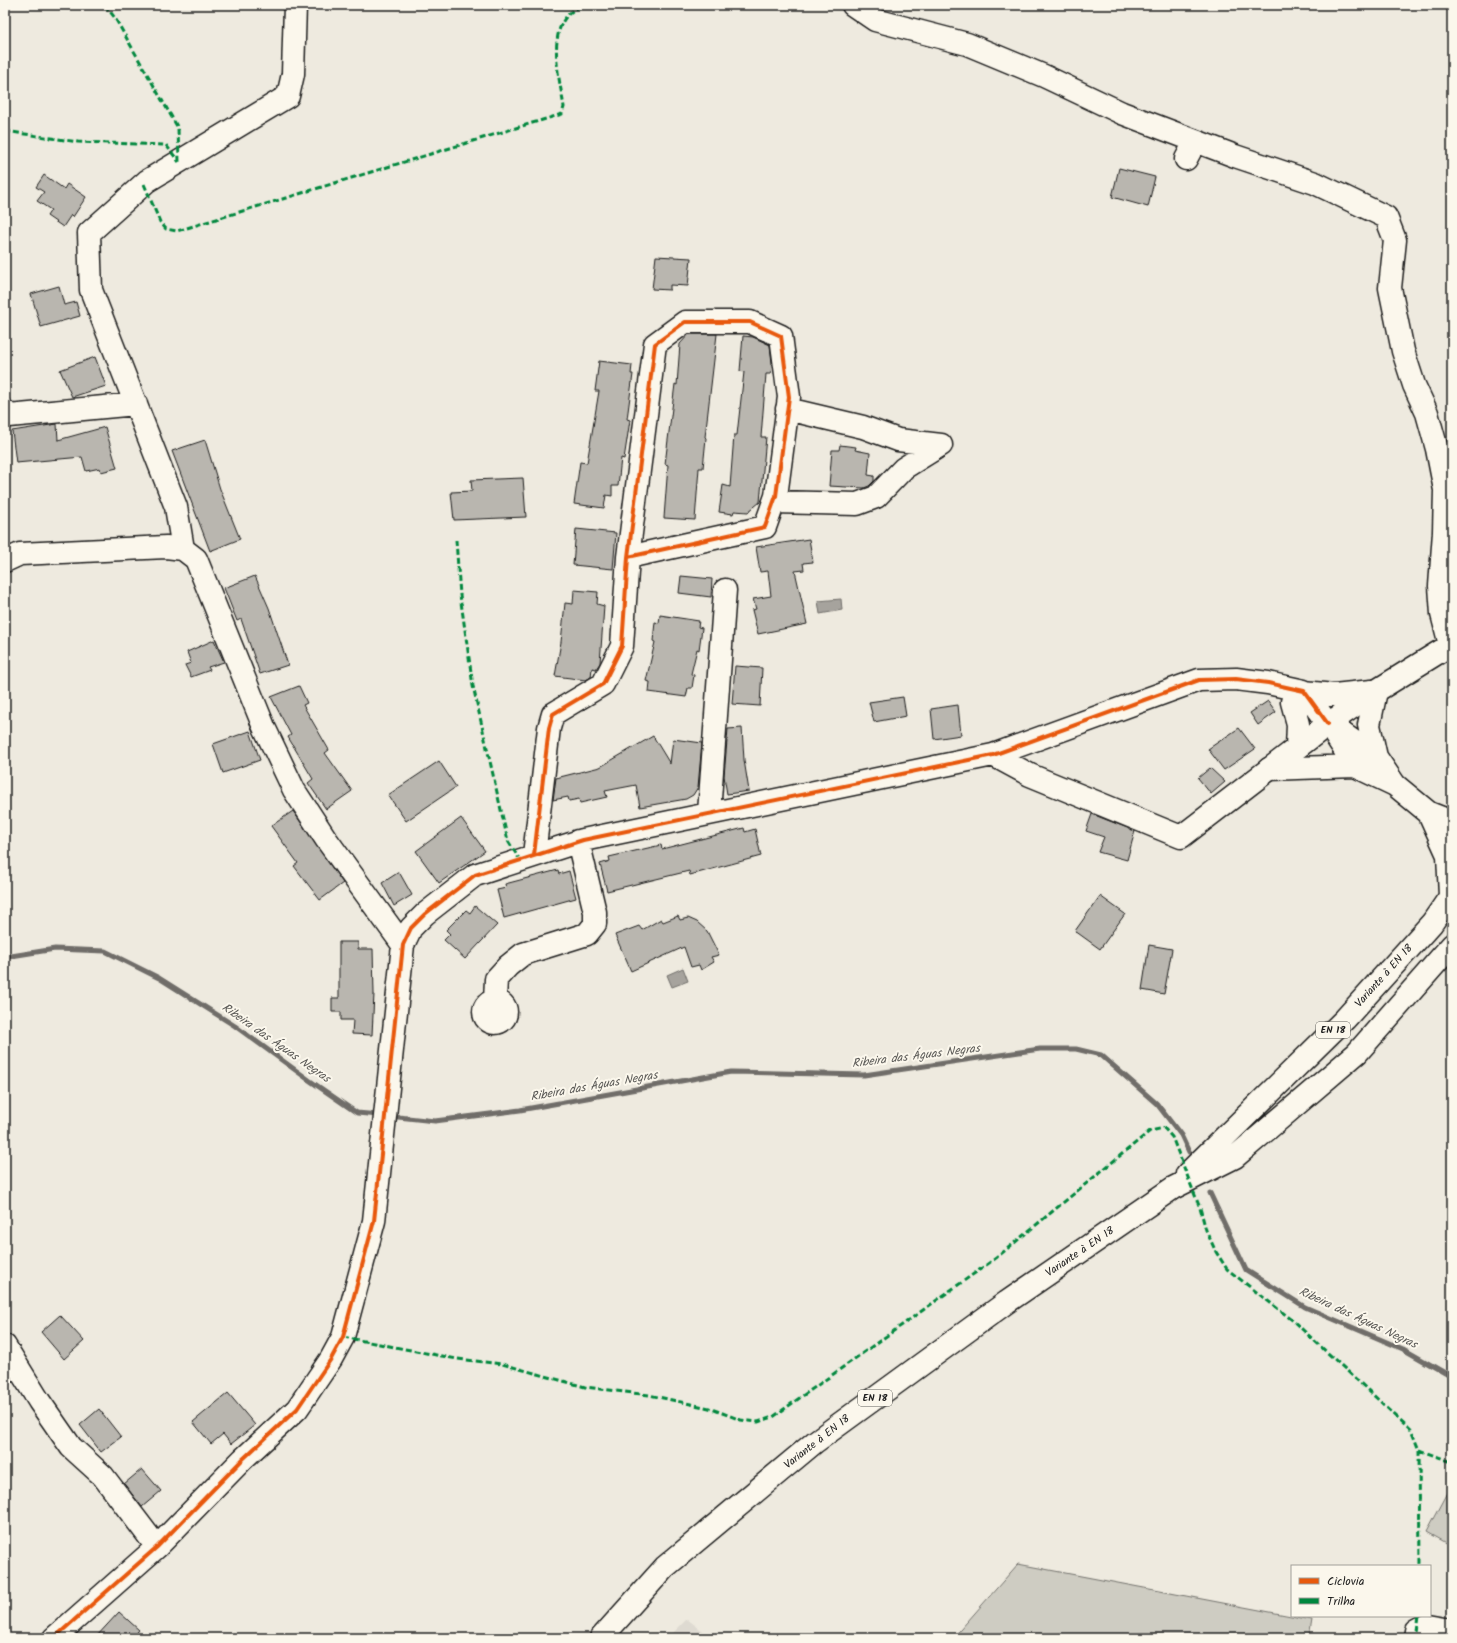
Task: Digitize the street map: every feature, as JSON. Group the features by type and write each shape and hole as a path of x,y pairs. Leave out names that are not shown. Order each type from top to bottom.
{"street":[{"path":"183,549 176,507 91,290 89,233 147,181 288,96 293,74 295,5"},
{"path":"852,5 875,20 967,44 1044,76 1122,113 1190,151 1314,183 1386,217 1395,240 1390,288 1403,351 1414,385 1427,413 1437,449 1445,490 1440,586 1442,614 1451,644 1376,691 1328,724 1181,837 1030,775 993,754"},
{"path":"534,855 549,728 553,714 603,684 622,646 628,557 655,344 685,322 750,322 781,336 789,397 776,496 765,527 628,557"},
{"path":"5,411 9,416 136,404"},
{"path":"774,502 857,504 876,497 904,468 941,445 898,440 863,427 787,409"},
{"path":"5,561 20,554 166,547 183,549 196,559 264,727 294,790 326,839 403,945"},
{"path":"709,813 725,590"},
{"path":"54,1638 157,1547 243,1459 298,1409 343,1338 374,1221 403,945 411,928 425,914 475,875 578,841 993,754 1199,680 1236,679 1268,683 1298,697 1328,724 1376,756"},
{"path":"1298,697 1334,696 1376,691"},
{"path":"1376,691 1369,725 1376,756 1395,785"},
{"path":"1297,748 1298,697"},
{"path":"1328,724 1355,766"},
{"path":"1269,769 1355,766 1395,785 1429,813 1452,822"},
{"path":"1429,813 1450,855 1451,895"},
{"path":"495,1001 496,980 508,966 523,954 587,934 596,924 595,912 578,841"},
{"name":"Variante à EN 18","path":"1173,1188 1345,1019 1432,923 1451,895"},
{"name":"Variante à EN 18","path":"601,1638 665,1567 815,1442 1007,1302 1173,1188 1235,1157 1357,1053 1452,945"},
{"path":"5,1346 39,1401 71,1447 103,1476 157,1547"},
{"path":"1415,1638 1416,1632 1429,1625 1452,1629"}],"shaded area":[{"path":"841,599 842,610 820,614 818,601"},
{"path":"683,968 688,981 672,987 667,975"},
{"path":"1452,1485 1452,1546 1427,1532"},
{"path":"1018,1564 1312,1620 1309,1638 953,1638"},
{"path":"687,1619 712,1638 668,1638"}],"building":[{"path":"1119,168 1155,177 1148,207 1112,197"},
{"path":"44,175 64,189 67,184 86,197 73,217 71,215 63,227 47,216 51,210 37,201 44,192 36,187"},
{"path":"656,256 691,258 688,286 670,285 670,290 652,289"},
{"path":"59,286 64,305 76,302 80,316 41,327 31,294"},
{"path":"689,334 717,334 705,437 703,468 699,468 695,520 664,518 668,465 665,464 675,384 677,385 680,344"},
{"path":"743,336 753,337 770,345 772,363 771,374 766,374 761,437 766,437 760,502 748,512 734,511 733,514 719,512 723,485 730,487 734,435 737,435 744,372 740,371"},
{"path":"95,357 106,386 72,397 60,370"},
{"path":"599,361 632,365 631,374 633,374 627,419 630,420 624,459 621,458 618,486 612,486 612,496 606,495 604,508 574,504 580,462 587,463 599,391 595,391"},
{"path":"57,424 58,440 105,427 117,468 101,472 100,468 86,471 82,457 16,463 12,431"},
{"path":"205,440 220,489 240,539 210,551 172,451"},
{"path":"840,445 856,447 855,450 870,453 868,475 874,476 874,481 869,486 864,488 829,486 832,450 839,450"},
{"path":"523,478 526,517 454,520 451,492 472,491 471,480"},
{"path":"576,529 616,533 613,569 573,565"},
{"path":"809,539 813,562 803,563 804,570 795,571 807,624 758,634 752,610 756,609 753,599 771,596 768,571 760,572 756,547"},
{"path":"255,576 269,608 288,665 260,674 241,619 237,621 224,588"},
{"path":"681,576 712,579 711,597 679,593"},
{"path":"574,590 598,592 597,604 604,606 600,663 596,669 592,668 591,677 586,680 555,676 561,642 565,603 573,604"},
{"path":"660,615 699,621 698,627 702,628 699,650 697,649 691,674 694,675 692,688 688,688 686,697 649,692 650,682 646,681 655,642 653,641 655,622 659,623"},
{"path":"214,640 224,662 208,667 210,670 191,677 185,665 191,663 187,652"},
{"path":"735,666 762,668 760,706 732,704"},
{"path":"299,686 307,703 303,705 329,750 325,753 352,791 326,809 308,783 313,779 288,737 291,735 271,697"},
{"path":"903,697 906,716 874,722 869,702"},
{"path":"1268,701 1276,712 1258,725 1250,713"},
{"path":"958,705 961,735 934,739 931,709"},
{"path":"742,728 744,760 749,791 727,794 724,776 728,729"},
{"path":"1239,728 1255,749 1224,770 1208,749"},
{"path":"250,731 260,760 223,773 213,744"},
{"path":"653,736 670,764 673,739 702,743 698,787 693,795 686,799 640,807 636,785 605,791 607,797 580,803 579,799 569,801 568,797 553,800 556,778 600,767"},
{"path":"439,761 456,787 406,821 388,795"},
{"path":"1210,768 1225,782 1211,794 1198,778"},
{"path":"293,811 343,883 320,900 294,866 298,863 271,826"},
{"path":"1092,814 1135,831 1127,860 1098,852 1104,837 1086,831"},
{"path":"461,818 485,851 439,883 416,851"},
{"path":"744,828 745,832 755,829 761,856 690,875 689,871 607,891 600,864 610,861 609,857 661,845 662,849"},
{"path":"558,870 559,874 569,871 576,898 504,918 497,890 506,888 505,884"},
{"path":"399,872 412,895 394,906 382,883"},
{"path":"1100,896 1125,914 1100,949 1075,931"},
{"path":"475,906 497,925 465,959 444,940 450,934 446,930 466,910 470,913"},
{"path":"678,916 680,920 688,918 697,922 707,931 719,955 711,957 714,962 701,970 699,965 691,967 684,947 631,971 615,935 639,926 642,930 661,919 663,922"},
{"path":"339,942 358,942 358,949 373,949 374,994 372,1035 352,1034 353,1020 341,1020 341,1012 332,1012 332,998 339,998"},
{"path":"1149,945 1172,949 1164,994 1142,990"},
{"path":"60,1315 84,1341 64,1359 41,1332"},
{"path":"228,1393 255,1425 231,1444 223,1434 211,1444 193,1422"},
{"path":"99,1409 121,1437 101,1452 80,1425"},
{"path":"142,1469 161,1491 142,1507 124,1484"},
{"path":"119,1612 139,1630 132,1638 95,1638"}],"waterway":[{"name":"Ribeira das Águas Negras","path":"5,957 55,949 105,951 159,978 235,1026 357,1113 379,1115"},
{"name":"Ribeira das Águas Negras","path":"389,1116 435,1121 520,1110 731,1072 864,1075 1040,1049 1076,1049 1101,1055 1157,1104 1181,1135 1189,1152"},
{"name":"Ribeira das Águas Negras","path":"1210,1193 1246,1270 1305,1307 1403,1349 1452,1377"}],"marked path":[{"path":"105,5 115,18 178,128 179,162"},
{"path":"144,184 160,222 166,229 177,231 562,114 564,107 556,48 558,34 563,22 572,12 585,5"},
{"path":"5,131 78,142 166,145 179,162"},
{"path":"456,540 460,595 473,686 508,841 520,860"},
{"path":"343,1337 457,1359 502,1364 585,1387 649,1395 709,1408 741,1420 758,1422 773,1417 996,1258 1150,1131 1164,1128 1172,1137 1200,1208 1206,1230 1216,1252 1227,1269 1291,1319 1411,1430 1419,1450 1420,1565"},
{"path":"1419,1450 1452,1462"},
{"path":"1416,1632 1418,1617"}],"cycle path":[{"path":"534,855 549,728 553,714 603,684 622,646 628,557 655,344 685,322 750,322 781,336 789,397 776,496 765,527 628,557"},
{"path":"54,1638 157,1547 243,1459 297,1409 331,1359 343,1337 374,1221 403,945 411,928 425,914 475,875 583,840 993,755 1199,680 1236,679 1268,683 1304,691 1328,724"}]}
